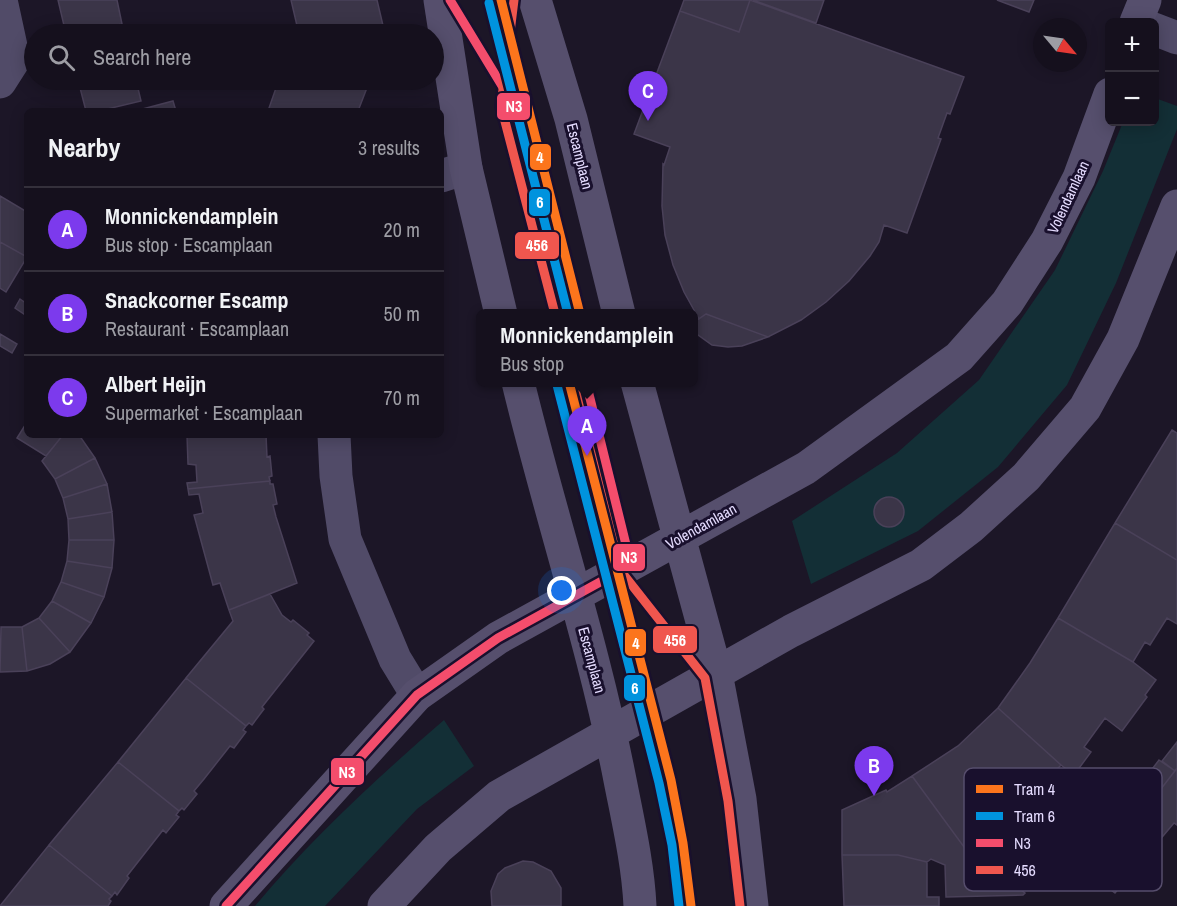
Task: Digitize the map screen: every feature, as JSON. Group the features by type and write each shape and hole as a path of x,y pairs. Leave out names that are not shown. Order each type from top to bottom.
{"street":[{"path":"0,82 14,60 1,0"},
{"path":"440,0 442,24"},
{"name":"Escamplaan","path":"535,0 571,119 618,309"},
{"path":"1138,18 1145,0"},
{"path":"1159,31 1177,38"},
{"path":"444,49 454,172 499,309"},
{"name":"Volendamlaan","path":"226,906 417,695 498,638 806,468 959,357 1007,303 1047,241 1079,177 1105,107"},
{"path":"384,906 438,848 499,796 791,631 921,565 971,527 1026,477 1085,408 1123,339 1177,206"},
{"name":"Escamplaan","path":"519,387 538,467 575,595 611,733 627,814 640,906"},
{"path":"638,387 716,673 740,799 752,906"},
{"path":"334,438 336,476 345,539 395,659 417,695"}],"green space":[{"path":"1159,99 1177,106 1177,129 1116,283 1067,385 998,467 918,531 811,584 792,521 897,453 979,380 1055,270 1103,171 1121,126 1159,126"},
{"path":"444,720 474,766 417,809 325,906 255,906 299,856 346,809"}],"building":[{"path":"58,0 117,0 122,24 64,24"},
{"path":"291,0 377,0 383,24 297,24"},
{"path":"684,0 750,0 739,32 680,11"},
{"path":"750,0 964,77 950,114 947,113 938,138 941,139 907,233 884,225 879,242 849,281 801,320 768,337 706,314 699,319 698,309 693,309 673,265 665,235 662,206 663,164 670,147 634,134 680,11 739,32"},
{"path":"753,0 824,0 816,23"},
{"path":"997,0 1034,0 1029,12"},
{"path":"81,90 138,90 141,101 112,108 85,108"},
{"path":"275,90 366,90 359,108 269,108"},
{"path":"173,101 175,108 146,108"},
{"path":"0,196 24,210 24,255 0,242"},
{"path":"0,242 24,255 24,262 6,292 0,288"},
{"path":"20,299 24,302 24,314 15,308"},
{"path":"706,314 768,337 742,346 712,345 698,335 698,319"},
{"path":"0,334 17,344 12,353 0,346"},
{"path":"24,427 24,438 61,438 46,456 17,438"},
{"path":"1172,430 1177,433 1177,560 1115,523"},
{"path":"61,438 81,438 95,458 55,479 42,461"},
{"path":"187,438 266,438 267,457 270,456 272,476 269,477 270,481 188,489 187,483 197,482 196,465 188,464"},
{"path":"95,458 107,484 63,498 55,479"},
{"path":"270,481 270,484 273,484 277,504 273,505 276,517 297,583 229,610 220,583 213,585 194,515 203,513 199,494 189,495 188,489"},
{"path":"107,484 112,512 68,519 63,498"},
{"path":"889,497 895,498 903,506 903,518 895,526 889,527 883,526 875,518 874,512 875,506 883,498"},
{"path":"112,512 114,540 69,540 68,519"},
{"path":"1115,523 1177,560 1177,624 1167,618 1150,645 1145,642 1133,662 1058,618"},
{"path":"69,540 114,540 112,568 67,561"},
{"path":"67,561 112,568 104,597 61,582"},
{"path":"61,582 104,597 91,623 52,601"},
{"path":"270,594 282,615 291,622 293,620 309,633 307,635 314,641 262,707 264,709 252,725 249,723 246,726 186,678 233,621 229,610"},
{"path":"52,601 91,623 70,652 39,618"},
{"path":"39,618 70,652 50,664 27,671 22,627"},
{"path":"1058,618 1133,662 1156,680 1145,695 1147,697 1122,731 1105,718 1084,747 1091,752 1079,768 1065,768 998,708"},
{"path":"1,627 22,627 27,671 0,672"},
{"path":"186,678 246,726 243,730 246,732 234,748 230,746 194,791 197,794 184,810 182,808 179,811 118,762"},
{"path":"998,708 1061,765 1058,768 964,768 964,847 912,776 958,746"},
{"path":"1177,742 1177,768 1175,771 1162,761"},
{"path":"1159,760 1175,771 1162,788 1162,768 1153,768"},
{"path":"118,762 179,811 176,815 179,817 166,833 163,830 127,876 129,878 117,895 115,892 112,896 49,845"},
{"path":"1177,768 1177,825 1174,823 1162,837 1162,788"},
{"path":"912,776 964,847 964,891 1022,891 1025,893 1023,895 946,897 945,865 931,859 927,862 898,855 842,855 842,810 886,790 887,792"},
{"path":"49,845 112,896 108,906 0,906"},
{"path":"842,855 898,855 927,862 927,897 939,897 939,906 844,906"},
{"path":"523,861 533,862 551,871 561,888 561,906 492,906 491,891 498,874 505,868"}],"tram line":[{"name":"4","path":"501,0 579,309"},
{"name":"6","path":"489,3 567,309"},
{"name":"6","path":"558,387 659,783 672,845 679,906"},
{"name":"4","path":"570,387 671,780 683,843 691,906"}],"transit line":[{"name":"N3","path":"450,0 513,104 567,309"},
{"name":"456","path":"514,0 501,106 554,309"},
{"name":"456","path":"574,387 620,570 705,678 728,801 740,906"},
{"name":"N3","path":"226,906 417,695 498,638 631,565 587,387"}],"place":[{"name":"Albert Heijn","path":"648,121"},
{"name":"Monnickendamplein","path":"587,456"},
{"name":"Snackcorner Escamp","path":"874,796"}]}
